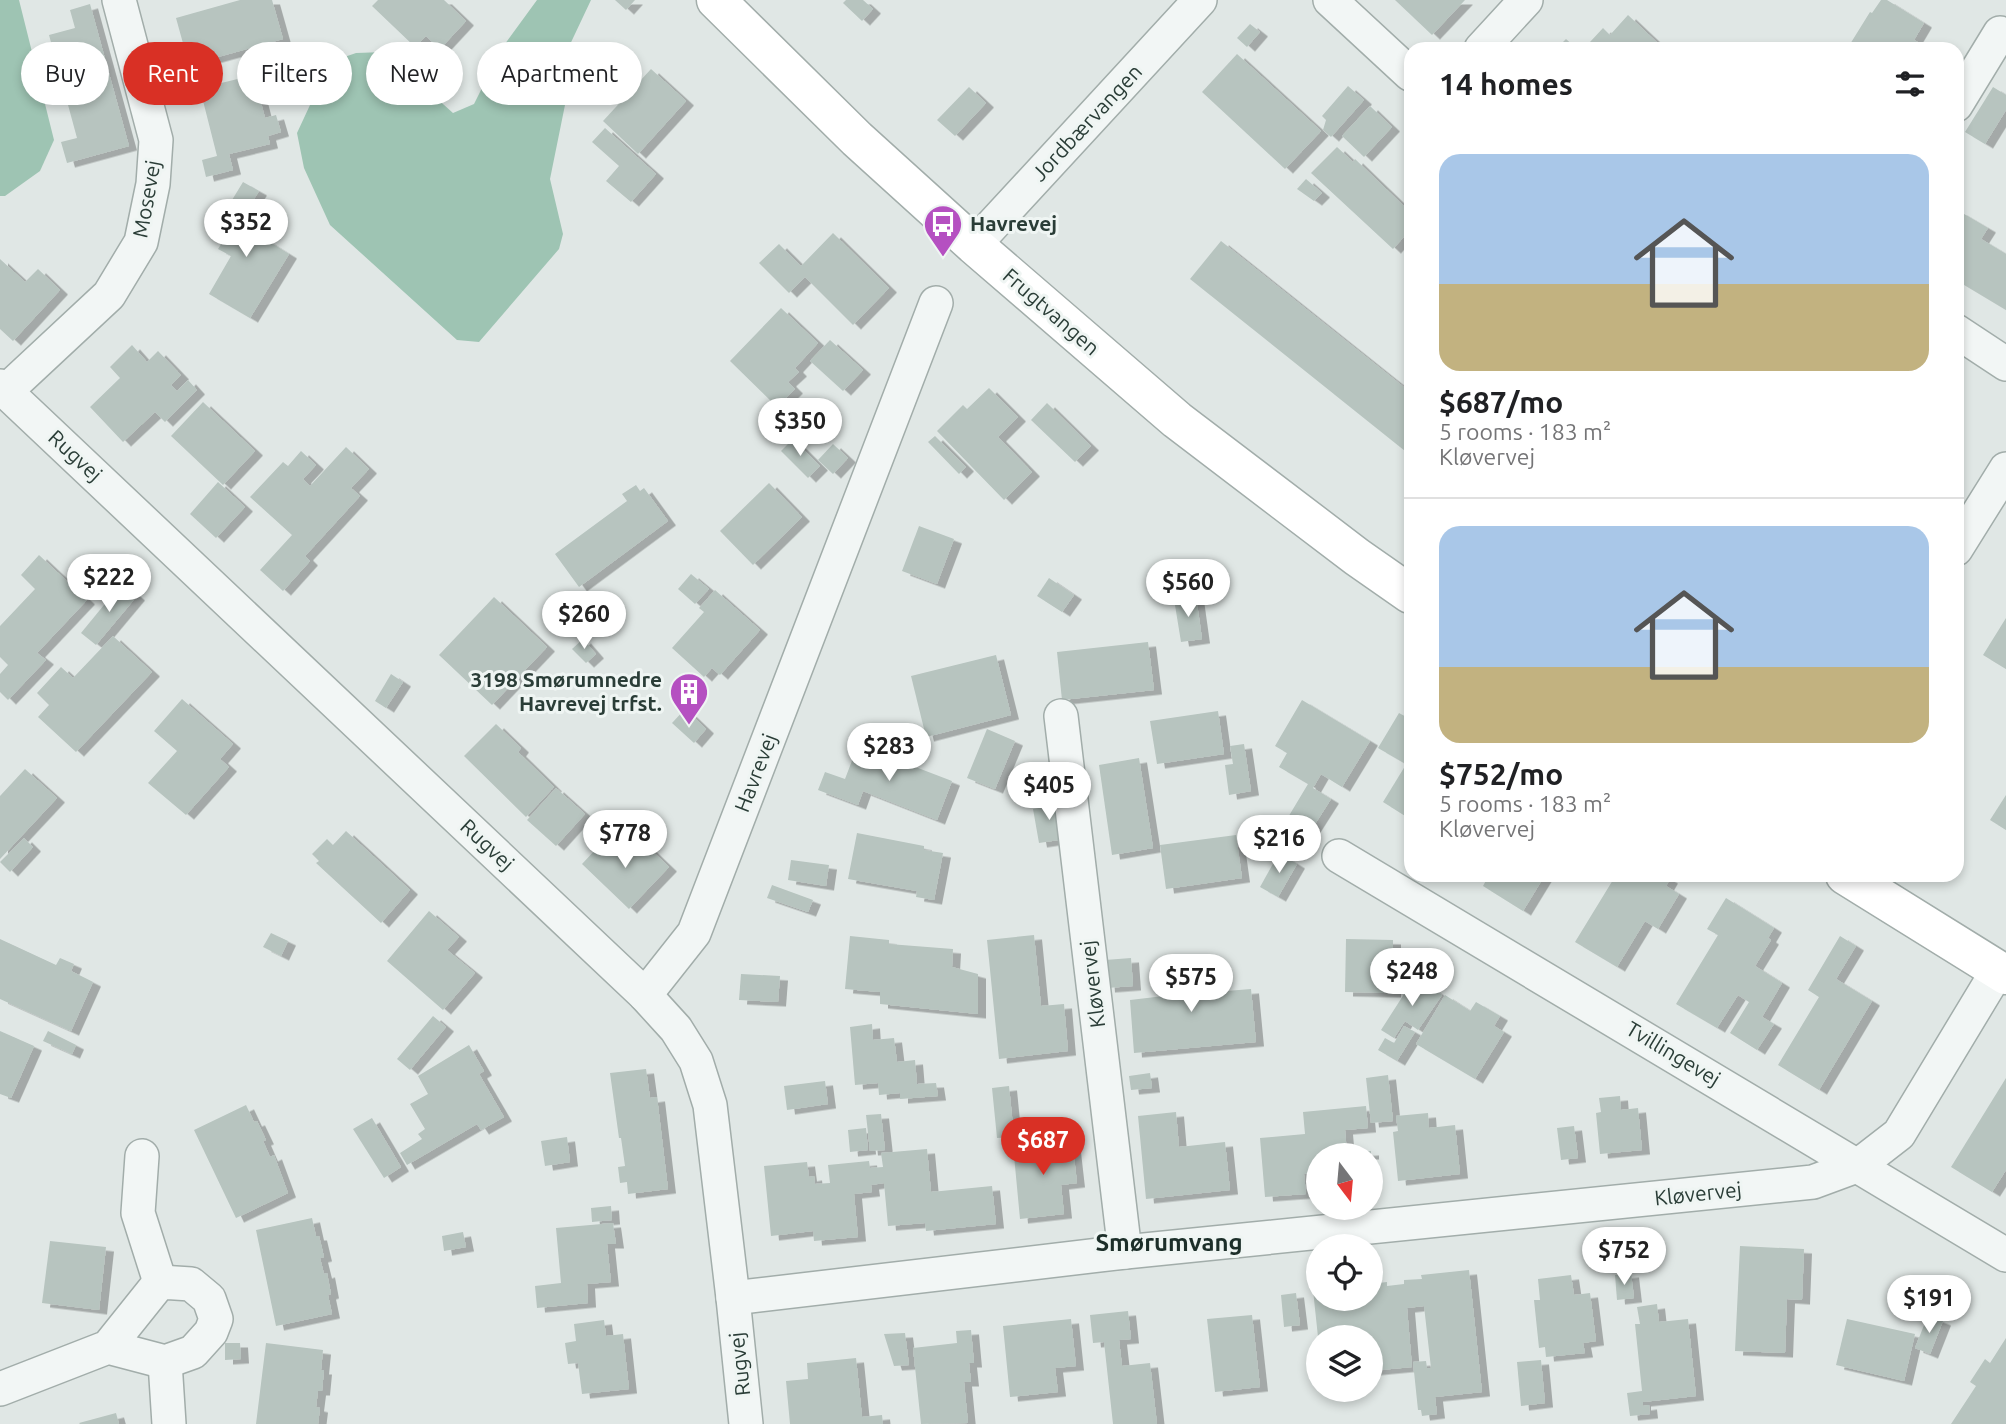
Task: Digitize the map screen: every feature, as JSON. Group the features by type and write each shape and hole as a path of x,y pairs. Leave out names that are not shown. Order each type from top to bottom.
{"street":[{"name":"Mosevej","path":"3,389 109,295 141,242 153,184 156,140 119,0"},
{"name":"Frugtvangen","path":"716,0 857,139 974,245 1177,420 1404,590"},
{"name":"Jordbærvangen","path":"974,245 1200,0"},
{"path":"1330,0 1404,69"},
{"path":"1487,42 1526,0"},
{"path":"1964,92 2000,33"},
{"name":"Havrevej","path":"645,995 694,933 936,303"},
{"path":"1964,336 2006,365"},
{"name":"Rugvej","path":"3,389 645,995 676,1029 696,1061 710,1105 746,1424"},
{"path":"1964,541 1996,507 2006,469"},
{"name":"Kløvervej","path":"1061,716 1125,1252"},
{"name":"Tvillingevej","path":"1339,856 2006,1255"},
{"path":"1856,882 2002,972"},
{"name":"Kløvervej","path":"733,1298 1125,1252 1813,1182 1859,1165 1899,1134 2002,972"},
{"path":"142,1156 138,1213 160,1282"},
{"path":"0,1390 108,1347 160,1282"},
{"path":"108,1347 166,1362 193,1352 211,1332 216,1319 209,1299 191,1284 160,1282"},
{"path":"166,1362 169,1424"}],"shaded area":[{"path":"0,0 19,0 30,42 21,42 21,105 45,105 54,140 40,171 5,196 0,196"},
{"path":"537,0 591,0 571,42 506,42"},
{"path":"356,53 366,53 366,105 444,105 453,113 474,104 477,98 477,105 565,105 550,179 563,234 559,249 479,342 457,340 330,225 304,168 297,133 310,105 352,105 352,54"}],"building":[{"path":"240,0 272,0 283,39 272,42 237,42 237,52 223,56 223,42 183,42 176,18"},
{"path":"378,0 444,0 466,21 446,42 432,42 426,36 420,42 410,42 372,6"},
{"path":"615,0 635,0 626,10"},
{"path":"846,0 863,0 873,9 862,21 843,3"},
{"path":"1395,0 1465,0 1432,35"},
{"path":"1881,0 1887,0 1924,23 1914,40 1918,42 1851,42 1870,12 1872,13"},
{"path":"90,4 100,42 51,42 49,35 75,28 70,10"},
{"path":"1628,15 1657,42 1590,42 1603,28 1610,35"},
{"path":"1250,24 1260,32 1247,47 1237,38"},
{"path":"1237,54 1321,131 1285,169 1202,92"},
{"path":"651,69 686,101 638,154 603,121 618,105 642,105 642,79"},
{"path":"109,73 129,146 67,163 61,142 77,138 68,105 109,105"},
{"path":"237,79 237,105 262,105 265,118 276,115 281,132 268,136 270,144 229,154 233,170 206,177 202,160 217,156 204,105 223,105 223,83"},
{"path":"1348,86 1364,100 1331,137 1323,130 1326,120 1322,116"},
{"path":"969,87 986,103 955,136 937,120"},
{"path":"1993,87 2006,95 2006,110 1985,144 1965,132"},
{"path":"1370,106 1392,127 1364,157 1342,136"},
{"path":"605,128 656,174 631,202 606,181 619,166 592,142"},
{"path":"1337,147 1353,162 1355,159 1404,206 1404,237 1393,249 1311,173"},
{"path":"1306,179 1322,193 1314,201 1297,189"},
{"path":"243,182 259,191 239,223 289,254 250,318 209,294 231,256 218,249 233,226 221,218"},
{"path":"1964,214 1988,228 1981,239 2006,254 2006,310 1964,285"},
{"path":"833,233 889,288 853,325 805,277 789,293 759,263 779,244 801,266"},
{"path":"1221,241 1404,387 1404,450 1190,279"},
{"path":"0,259 25,282 38,269 60,290 13,341 0,329"},
{"path":"781,308 818,343 795,368 799,372 788,382 795,389 777,407 730,361"},
{"path":"830,340 863,370 843,391 810,361"},
{"path":"132,345 147,362 158,351 181,375 171,385 177,391 188,380 197,390 165,422 155,412 123,442 90,407 120,378 110,367"},
{"path":"989,388 1018,417 998,437 1032,472 1004,500 937,431 963,405 967,409"},
{"path":"203,402 255,451 223,485 171,436"},
{"path":"1047,403 1091,446 1075,462 1031,420"},
{"path":"935,436 966,467 959,474 928,442"},
{"path":"793,439 820,466 808,478 781,451"},
{"path":"833,444 848,458 833,474 818,460"},
{"path":"346,447 369,469 351,488 360,496 305,556 310,561 283,591 260,570 292,535 250,497 283,462 288,466 301,451 316,465 303,479 310,486"},
{"path":"218,482 245,507 216,538 190,514"},
{"path":"769,483 802,517 753,565 720,531"},
{"path":"636,485 640,491 644,488 668,521 579,587 555,554 627,501 622,494"},
{"path":"919,526 954,539 937,584 902,571"},
{"path":"39,555 87,600 37,653 46,660 8,700 0,692 0,674 8,665 0,657 0,626 35,589 21,575"},
{"path":"691,574 709,589 695,604 678,589"},
{"path":"1049,578 1074,595 1062,612 1037,596"},
{"path":"122,583 137,596 96,645 81,633"},
{"path":"715,590 760,630 720,675 712,668 704,677 672,648 704,612 699,608"},
{"path":"1196,596 1202,639 1181,642 1174,599"},
{"path":"494,597 547,647 492,705 439,655"},
{"path":"2006,618 2006,669 1983,655"},
{"path":"113,636 152,672 76,752 38,717 49,705 37,693 61,667 73,678"},
{"path":"583,639 596,654 586,663 572,649"},
{"path":"1148,642 1154,690 1062,700 1057,652"},
{"path":"996,655 1011,715 926,737 911,676"},
{"path":"391,674 403,682 386,708 375,701"},
{"path":"182,699 233,744 220,759 229,767 186,815 148,783 177,751 154,731"},
{"path":"1302,700 1370,741 1342,787 1321,774 1313,788 1331,799 1310,832 1287,819 1308,784 1279,767 1287,753 1275,746"},
{"name":"3198 Smørumnedre Havrevej trfst.","path":"685,709 706,729 694,743 672,723"},
{"path":"1218,711 1224,754 1157,764 1150,721"},
{"path":"1399,713 1404,716 1404,763 1378,748"},
{"path":"496,724 521,748 518,752 554,787 526,817 464,756"},
{"path":"987,729 1015,741 995,789 967,778"},
{"path":"1244,744 1251,791 1229,795 1225,765 1233,764 1230,746"},
{"path":"858,745 952,781 937,820 863,791 858,805 818,790 825,772 845,779"},
{"path":"1139,758 1153,848 1112,855 1099,765"},
{"path":"1404,768 1404,815 1383,802"},
{"path":"25,769 57,798 0,859 0,796"},
{"path":"556,788 585,814 556,846 527,820"},
{"path":"2006,795 2006,830 1990,820"},
{"path":"1057,797 1065,839 1039,843 1033,809 1050,806 1048,799"},
{"path":"346,831 410,890 381,923 316,863 319,861 312,854 327,839 333,845"},
{"path":"611,833 637,857 647,846 669,867 629,909 582,864"},
{"path":"857,833 924,846 924,850 943,853 934,900 916,897 917,891 848,879"},
{"path":"1236,835 1242,878 1166,889 1160,845"},
{"path":"24,838 33,847 10,872 0,862"},
{"path":"1279,853 1297,864 1278,897 1260,887"},
{"path":"791,860 829,865 826,886 788,880"},
{"path":"1485,882 1541,882 1523,911 1483,886"},
{"path":"1612,882 1668,882 1666,886 1679,894 1658,929 1645,921 1617,967 1575,942"},
{"path":"772,885 813,900 808,912 767,898"},
{"path":"1726,898 1774,928 1768,938 1771,940 1755,966 1782,983 1762,1017 1774,1024 1757,1050 1730,1033 1749,1002 1738,995 1717,1028 1676,1004 1718,935 1707,929"},
{"path":"429,911 459,937 447,950 475,973 443,1010 387,961"},
{"path":"271,933 288,941 281,956 263,947"},
{"path":"1034,935 1041,1006 1064,1004 1068,1051 999,1059 987,940"},
{"path":"850,936 889,940 889,944 953,949 952,967 978,974 978,1014 880,1004 880,992 845,989"},
{"path":"1840,936 1856,946 1836,979 1872,1001 1819,1090 1778,1065 1819,997 1808,990"},
{"path":"0,939 56,965 60,958 74,964 71,971 93,982 71,1031 0,999"},
{"path":"1346,939 1393,940 1393,993 1345,992"},
{"path":"1131,958 1133,986 1107,988 1105,960"},
{"path":"1199,959 1202,993 1251,989 1256,1042 1134,1053 1130,1000 1164,996 1161,963"},
{"path":"741,974 780,976 778,1002 739,1000"},
{"path":"1415,977 1442,995 1418,1030 1405,1021 1394,1038 1381,1030"},
{"path":"1445,995 1470,1011 1476,1002 1500,1016 1494,1026 1504,1032 1475,1079 1416,1044"},
{"path":"433,1016 446,1027 410,1070 397,1059"},
{"path":"872,1024 873,1040 894,1038 897,1062 915,1060 917,1084 936,1083 938,1096 900,1099 900,1093 879,1095 878,1083 855,1085 850,1027"},
{"path":"1404,1026 1415,1032 1397,1061 1378,1050 1385,1038 1394,1043"},
{"path":"0,1031 34,1046 11,1098 0,1094"},
{"path":"48,1031 76,1045 72,1054 43,1041"},
{"path":"469,1045 484,1071 479,1074 504,1117 481,1130 477,1124 407,1165 400,1153 422,1139 418,1134 425,1129 410,1104 428,1094 418,1076"},
{"path":"646,1069 650,1098 657,1097 668,1189 628,1194 627,1182 620,1183 618,1167 625,1166 610,1073"},
{"path":"1150,1073 1152,1088 1131,1090 1129,1076"},
{"path":"1388,1075 1393,1121 1371,1123 1366,1078"},
{"path":"2006,1078 2006,1170 1992,1192 1951,1167"},
{"path":"825,1081 828,1104 787,1110 784,1086"},
{"path":"1009,1086 1014,1137 997,1138 992,1088"},
{"path":"1620,1096 1621,1110 1638,1108 1642,1150 1600,1154 1596,1113 1601,1112 1599,1098"},
{"path":"246,1105 266,1140 263,1141 270,1157 274,1155 288,1193 236,1218 194,1130"},
{"path":"1366,1106 1368,1128 1345,1130 1346,1143 1306,1143 1306,1194 1265,1197 1260,1138 1305,1134 1303,1112"},
{"path":"1176,1112 1179,1147 1225,1142 1230,1190 1146,1199 1138,1116"},
{"path":"1428,1113 1429,1128 1455,1125 1460,1174 1398,1181 1393,1132 1398,1131 1396,1116"},
{"path":"881,1114 885,1150 870,1151 866,1115"},
{"path":"372,1118 401,1167 384,1178 353,1129"},
{"path":"1574,1126 1578,1158 1561,1160 1557,1128"},
{"path":"866,1128 868,1150 850,1152 848,1130"},
{"path":"567,1137 570,1162 545,1166 541,1141"},
{"path":"1072,1139 1077,1183 1061,1185 1064,1214 1020,1219 1013,1145"},
{"path":"927,1149 931,1192 992,1186 996,1224 926,1231 925,1223 888,1226 884,1183 871,1185 872,1192 854,1194 858,1237 814,1241 813,1231 771,1236 764,1166 807,1162 809,1177 814,1176 815,1184 830,1183 828,1165 869,1161 870,1168 883,1167 881,1153"},
{"path":"611,1206 612,1220 592,1222 591,1208"},
{"path":"312,1218 324,1257 320,1258 324,1274 327,1273 332,1314 276,1326 256,1230"},
{"path":"613,1223 616,1244 607,1244 611,1282 587,1284 588,1303 537,1308 535,1286 561,1283 556,1228"},
{"path":"463,1232 466,1247 444,1251 442,1236"},
{"path":"50,1241 106,1247 99,1310 42,1303"},
{"path":"1740,1246 1804,1249 1802,1300 1787,1299 1785,1353 1735,1351"},
{"path":"1469,1270 1482,1392 1435,1397 1437,1414 1422,1416 1421,1410 1418,1410 1413,1362 1426,1361 1427,1368 1431,1368 1424,1306 1407,1308 1412,1367 1383,1370 1383,1325 1317,1325 1315,1311 1383,1311 1383,1282 1387,1282 1387,1286 1404,1284 1404,1280 1422,1279 1421,1275"},
{"path":"1631,1273 1634,1298 1617,1300 1615,1275"},
{"path":"1571,1275 1574,1295 1590,1293 1596,1341 1583,1343 1585,1353 1546,1357 1545,1347 1539,1348 1534,1300 1540,1300 1538,1279"},
{"path":"1296,1293 1300,1325 1284,1327 1281,1295"},
{"path":"1657,1304 1659,1322 1688,1319 1696,1396 1643,1402 1643,1406 1649,1405 1650,1414 1630,1416 1627,1393 1642,1391 1635,1324 1640,1324 1637,1307"},
{"path":"1128,1311 1131,1339 1119,1340 1122,1366 1150,1363 1157,1424 1113,1424 1104,1342 1093,1343 1090,1315"},
{"path":"1252,1315 1260,1387 1215,1392 1207,1319"},
{"path":"1928,1315 1943,1321 1930,1354 1915,1348"},
{"path":"1071,1319 1076,1366 1055,1368 1058,1392 1010,1397 1003,1326"},
{"path":"1847,1319 1915,1334 1904,1381 1836,1365"},
{"path":"604,1320 606,1336 623,1334 629,1389 582,1394 578,1363 568,1364 565,1343 576,1341 574,1324"},
{"path":"971,1330 974,1363 969,1363 971,1382 964,1382 968,1423 921,1424 913,1348 957,1343 956,1331"},
{"path":"905,1333 909,1365 894,1366 884,1334"},
{"path":"2006,1338 2006,1424 1951,1424 1976,1386 1970,1382 1985,1359 1990,1363"},
{"path":"225,1343 240,1343 241,1359 225,1360"},
{"path":"266,1343 323,1350 322,1391 318,1391 316,1407 320,1408 318,1424 256,1424"},
{"path":"856,1358 862,1417 882,1415 883,1424 790,1424 786,1381 808,1379 807,1363"},
{"path":"1541,1360 1545,1403 1521,1406 1517,1362"},
{"path":"116,1413 119,1424 79,1423"}],"place":[{"name":"Havrevej","path":"943,258"},
{"name":"3198 Smørumnedre Havrevej trfst.","path":"689,726"}],"district":[{"name":"Smørumvang","path":"1169,1243"}]}
